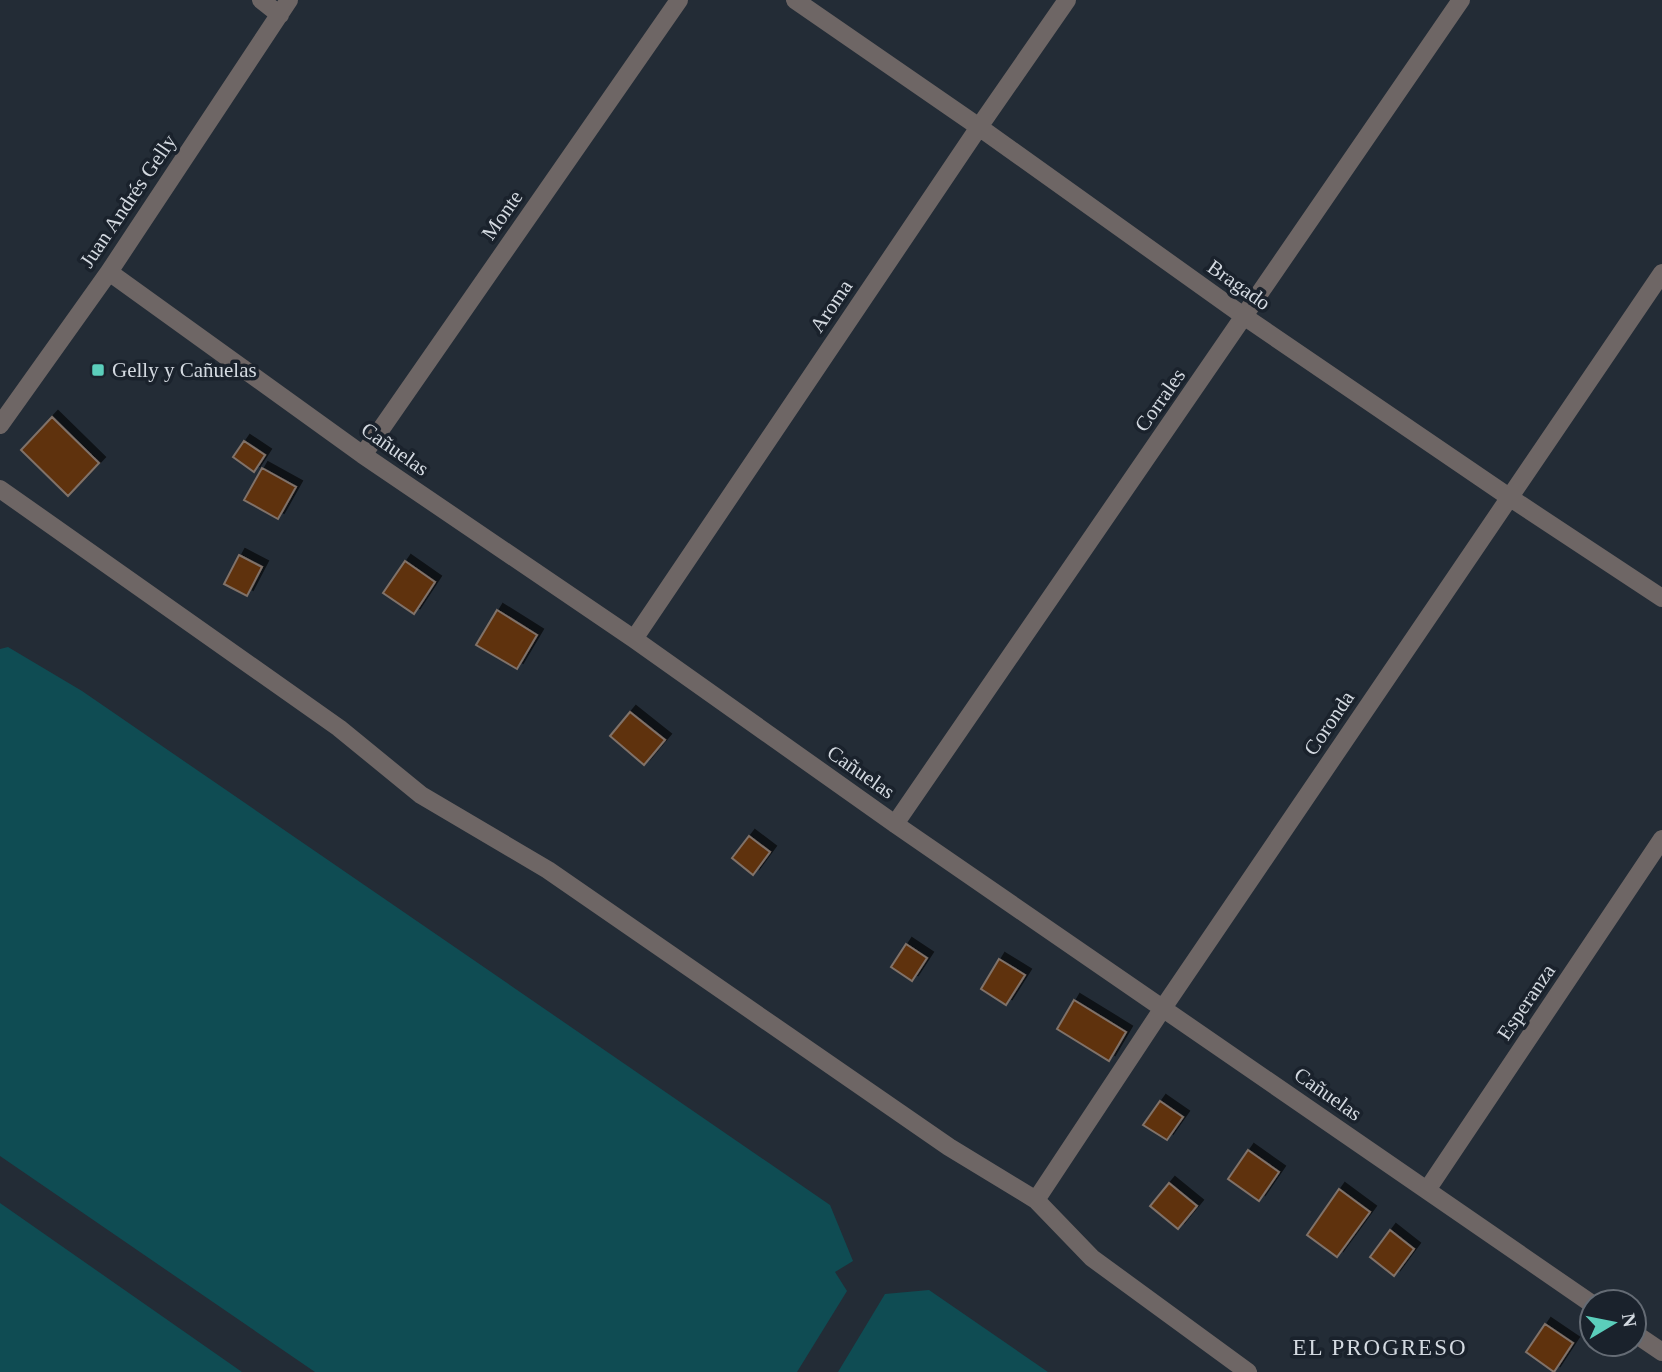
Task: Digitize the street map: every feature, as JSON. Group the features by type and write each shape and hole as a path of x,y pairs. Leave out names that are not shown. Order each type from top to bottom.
{"street":[{"path":"261,0 285,7"},
{"name":"Monte","path":"363,455 679,0"},
{"name":"Bragado","path":"795,0 979,127 1245,317 1662,598"},
{"name":"Aroma","path":"635,639 1067,0"},
{"name":"Corrales","path":"895,824 1461,0"},
{"name":"Juan Andrés Gelly","path":"0,425 109,272 285,7"},
{"name":"Cañuelas","path":"109,272 363,455 635,639 895,824 1578,1294"},
{"name":"Coronda","path":"1036,1200 1163,1007 1662,273"},
{"path":"0,489 339,728 421,795 548,870 949,1147 1036,1200 1092,1258 1248,1372"},
{"name":"Esperanza","path":"1427,1190 1662,839"}],"water":[{"path":"8,647 82,691 830,1205 853,1261 835,1272 847,1291 797,1372 315,1372 0,1156 0,649"},
{"path":"0,1203 242,1372 0,1372"},
{"path":"929,1290 1048,1372 838,1372 885,1294"}],"building":[{"path":"52,417 99,463 68,496 21,450"},
{"path":"244,441 265,455 254,472 233,457"},
{"path":"262,468 296,487 278,519 244,500"},
{"path":"239,555 262,567 247,596 224,584"},
{"path":"405,561 435,582 414,614 383,593"},
{"path":"497,610 537,635 517,669 476,645"},
{"path":"630,712 665,740 644,765 610,736"},
{"path":"749,836 770,852 753,875 732,858"},
{"path":"906,944 927,958 912,981 891,967"},
{"path":"999,959 1025,975 1006,1005 981,989"},
{"path":"1074,1000 1126,1032 1109,1061 1057,1029"},
{"path":"1160,1101 1183,1117 1167,1140 1143,1125"},
{"path":"1248,1150 1279,1172 1259,1201 1228,1179"},
{"path":"1169,1183 1197,1206 1178,1229 1150,1206"},
{"path":"1339,1189 1370,1212 1337,1257 1307,1235"},
{"path":"1390,1230 1414,1249 1394,1276 1370,1257"},
{"path":"1545,1324 1573,1343 1554,1372 1526,1352"}],"place":[{"name":"Gelly y Cañuelas","path":"98,370"}],"district":[{"name":"EL PROGRESO","path":"1380,1347"}]}
